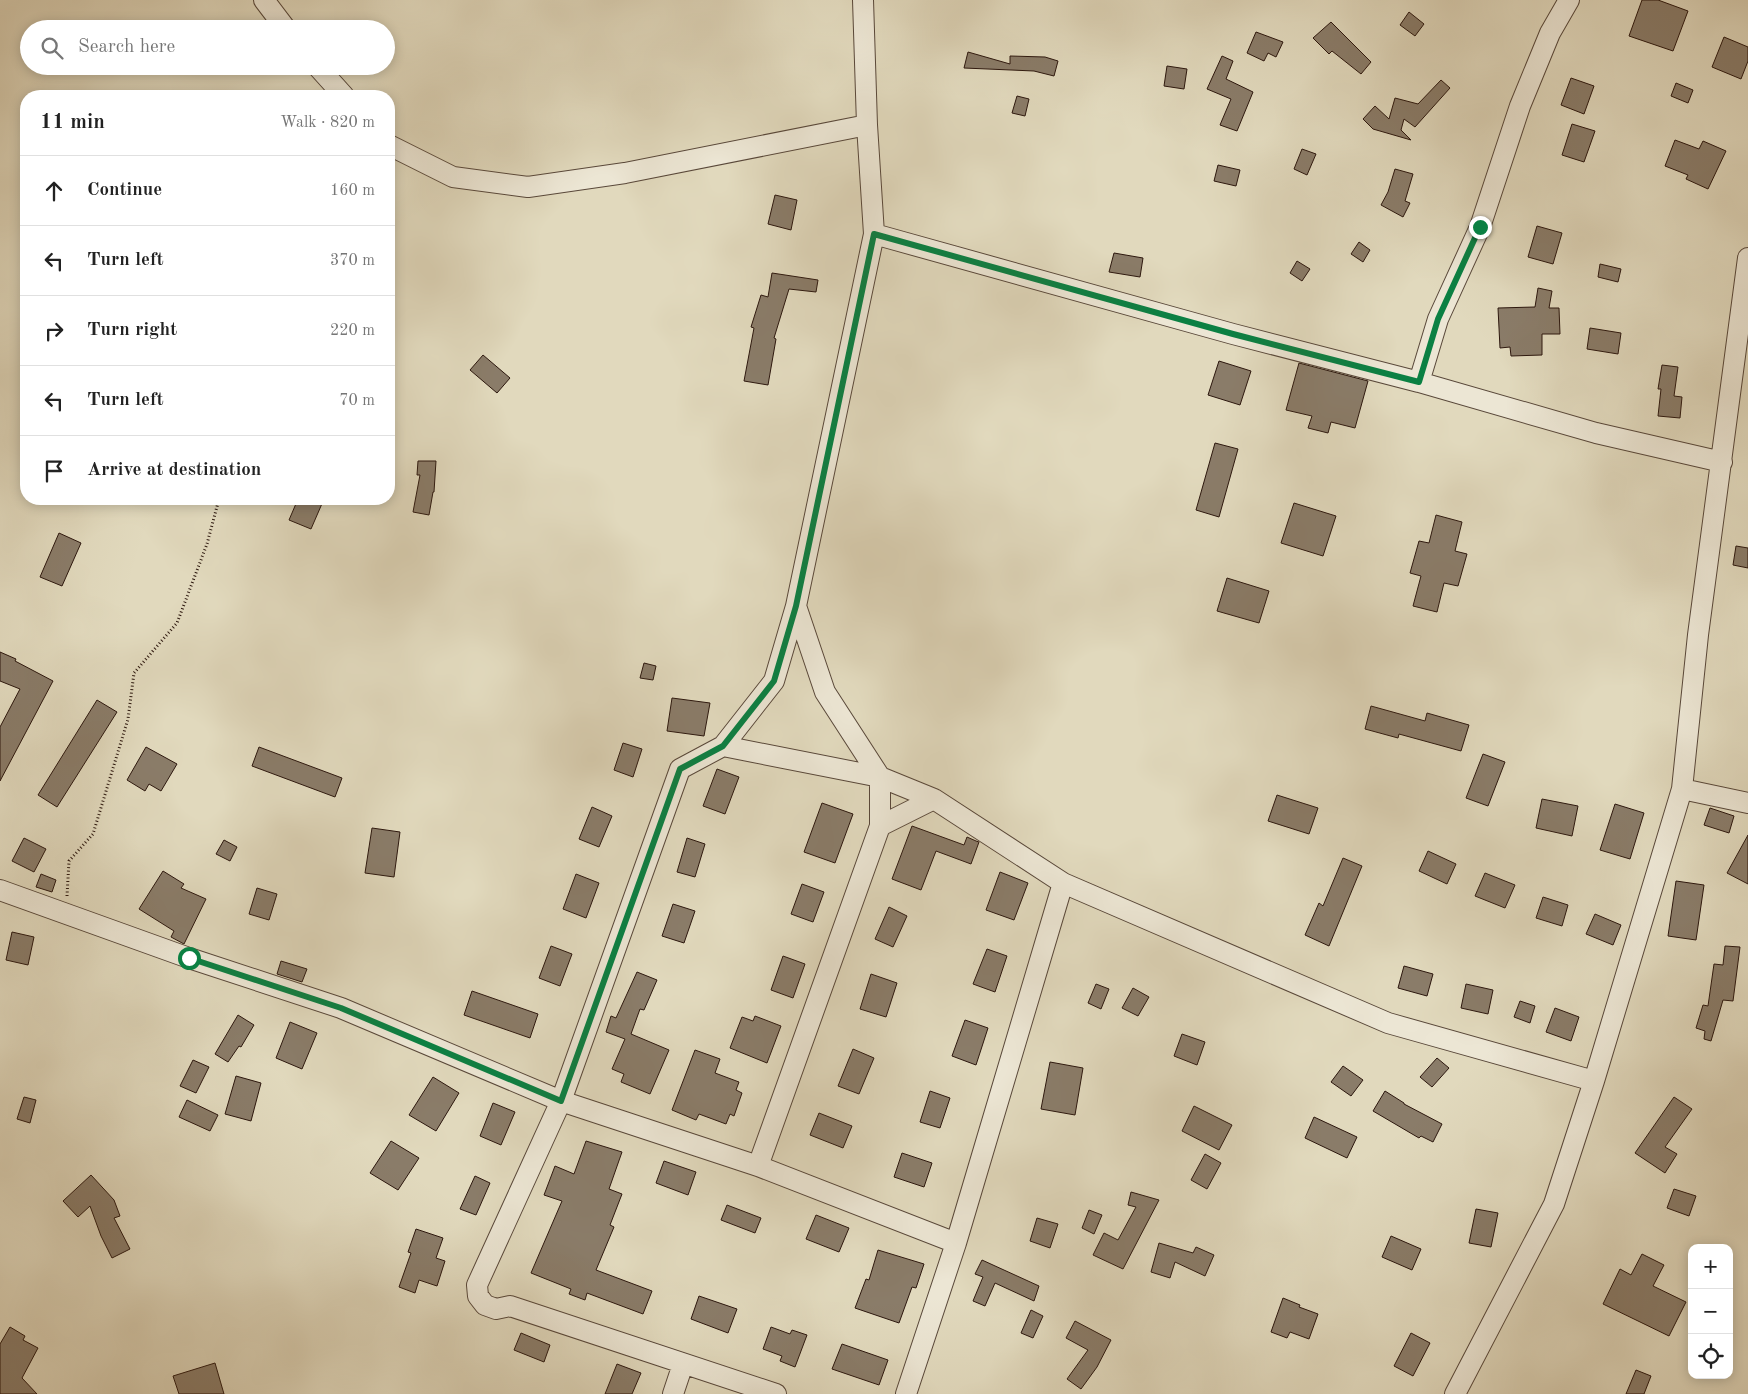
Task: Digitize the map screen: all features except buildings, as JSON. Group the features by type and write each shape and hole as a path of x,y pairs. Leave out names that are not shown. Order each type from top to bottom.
{"street":[{"path":"264,0 279,20"},
{"path":"776,1394 510,1306 496,1308 484,1305 478,1296 477,1285 561,1101 680,769 723,746 774,681 796,606 874,234 862,0"},
{"path":"1419,382 1438,319 1480,227 1520,106 1550,33 1570,0"},
{"path":"325,75 339,90"},
{"path":"395,148 453,177 528,186 625,173 867,125"},
{"path":"874,234 1233,334 1419,382 1596,433 1722,462"},
{"path":"1455,1394 1554,1204 1594,1081 1682,789 1698,635 1748,258"},
{"path":"758,1166 880,826 880,777 825,692 796,606"},
{"path":"723,746 880,777 934,800 1063,883 1388,1023 1594,1081"},
{"path":"1682,789 1748,803"},
{"path":"880,826 934,800"},
{"path":"906,1394 956,1243 1063,883"},
{"path":"0,890 189,958 341,1008 561,1101 758,1166 956,1243"},
{"path":"673,1394 683,1364"}],"path":[{"path":"66,914 70,861 93,834 128,719 134,673 177,623 207,544 218,505"}],"route":[{"path":"189,958 341,1008 561,1101 680,769 723,746 774,681 796,606 874,234 1233,334 1419,382 1438,319 1480,227"}]}
